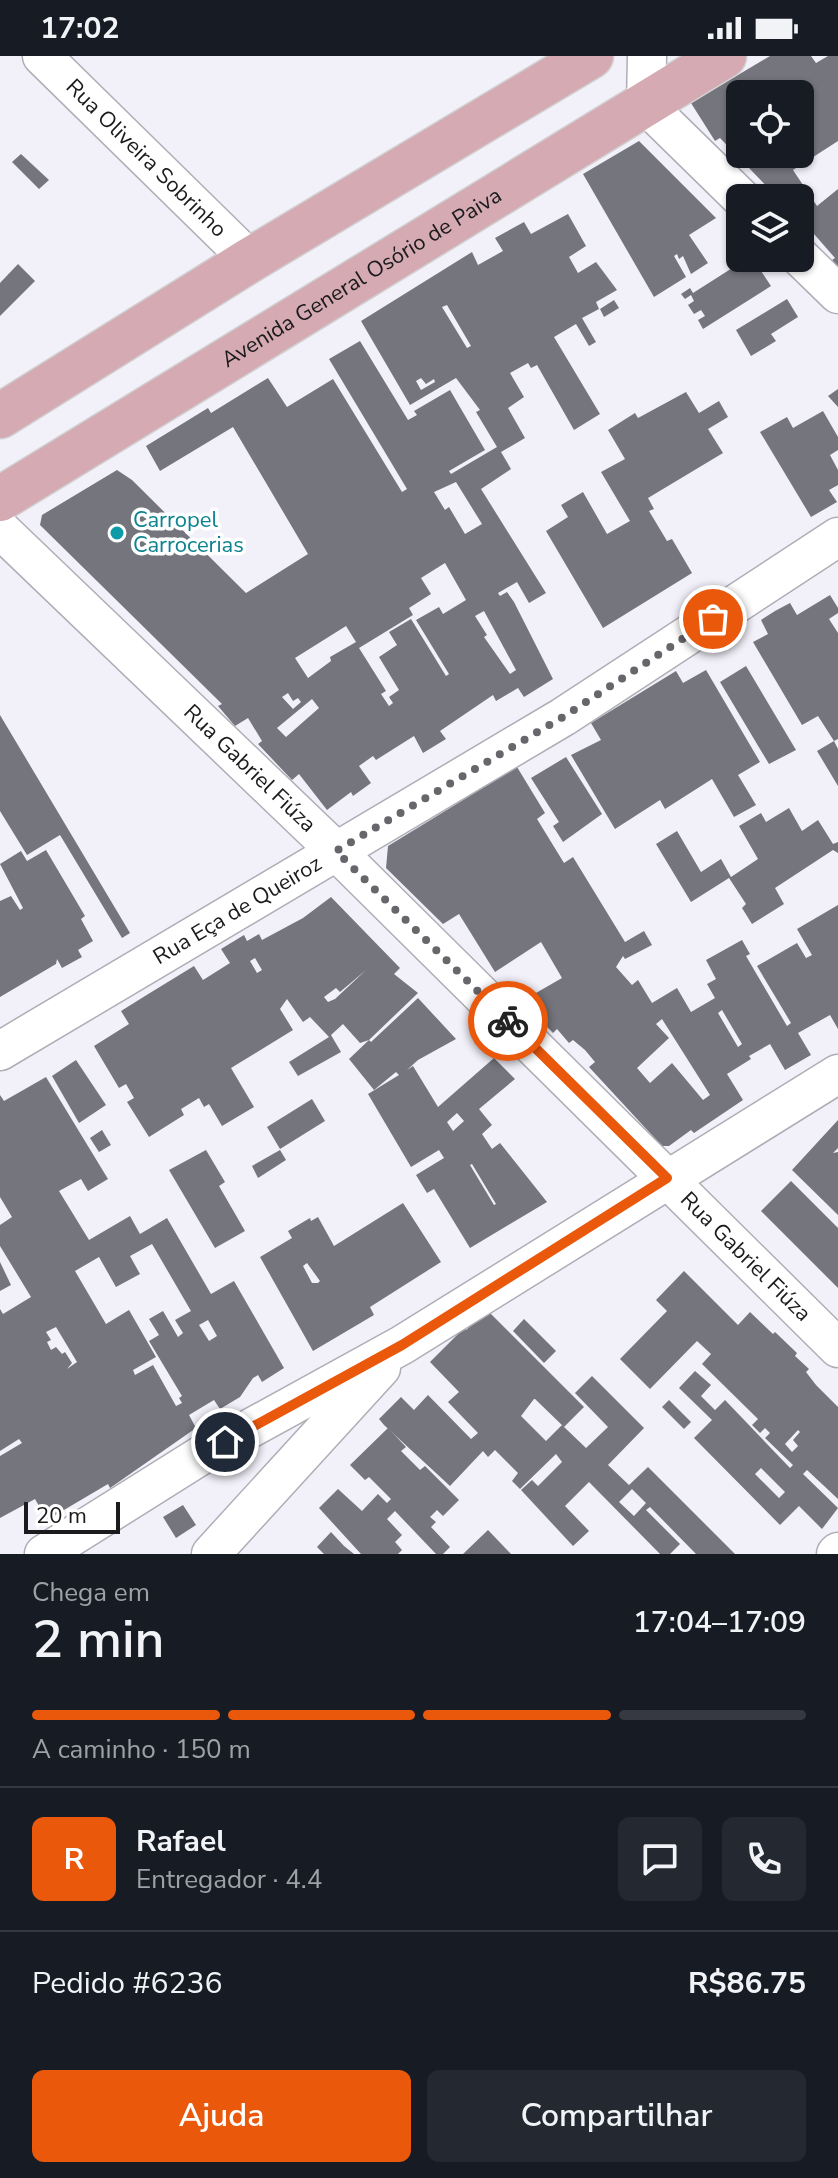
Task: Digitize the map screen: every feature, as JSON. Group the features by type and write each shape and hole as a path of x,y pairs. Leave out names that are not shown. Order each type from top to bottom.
{"main road":[{"path":"0,416 250,260 591,56"},
{"name":"Avenida General Osório de Paiva","path":"0,499 724,56"}],"street":[{"name":"Rua Oliveira Sobrinho","path":"42,56 250,260"},
{"path":"647,56 646,105 727,184"},
{"path":"814,271 838,294"},
{"name":"Rua Gabriel Fiúza","path":"0,529 336,851 838,1348"},
{"name":"Rua Eça de Queiroz","path":"0,1051 563,717 838,537"},
{"path":"44,1554 200,1456 402,1345 838,1074"},
{"path":"211,1554 402,1345"}],"building":[{"path":"770,56 811,56 816,63 828,56 838,56 838,141 814,156 814,80 730,80"},
{"path":"726,82 726,144 720,138 715,141 691,103"},
{"path":"639,141 716,218 689,235 708,263 691,274 683,256 679,259 677,254 674,256 686,277 654,297 583,174"},
{"path":"21,154 49,180 39,189 12,162"},
{"path":"749,168 796,168 793,170 802,184 764,184"},
{"path":"838,189 838,267 832,260 835,258 814,234 814,202 817,206"},
{"path":"568,214 586,246 569,257 578,273 596,262 617,290 596,302 599,309 582,318 596,342 589,346 576,324 554,337 600,414 574,430 537,365 531,368 528,363 510,373 524,397 508,408 525,438 501,452 511,469 481,489 546,593 529,603 517,582 498,593 500,596 507,592 514,602 553,679 524,697 518,688 496,701 493,695 440,731 446,739 423,753 414,736 376,760 373,756 359,766 371,783 353,796 351,792 327,810 299,774 292,780 258,744 262,741 248,718 235,726 218,706 222,704 40,525 42,515 117,470 132,480 246,593 308,554 233,427 160,471 146,446 208,408 211,413 268,378 287,407 333,379 402,492 407,489 329,359 360,341 408,420 417,415 414,411 450,390 485,450 449,471 451,474 497,447 476,412 480,410 456,378 410,405 361,321 472,252 478,265 503,251 495,238 524,222 531,234","holes":["447,305 471,346 467,348 442,307","421,378 426,384 434,379 435,382 421,390 416,381","456,482 482,524 465,534 449,507 445,510 434,492","445,563 466,600 443,614 439,607 416,620 449,674 446,676 411,619 389,632 397,645 379,657 399,690 389,697 393,703 389,706 381,694 386,691 359,648 413,615 409,608 431,594 421,578","484,611 516,670 510,674 484,637 487,635 475,616","346,626 356,642 330,657 331,661 308,678 295,658","288,693 293,701 298,698 301,702 293,709 282,697","312,699 319,708 286,737 277,728"]},
{"path":"18,264 35,281 0,316 0,283"},
{"path":"726,272 762,272 771,286 703,329 698,320 705,316 701,310 694,314 688,305 694,301 691,295 685,299 681,294 690,288 693,293"},
{"path":"787,299 798,317 771,334 776,341 751,356 736,330"},
{"path":"614,300 619,308 604,317 600,309"},
{"path":"838,389 838,407 828,396"},
{"path":"686,392 699,413 719,401 728,417 708,429 723,453 648,498 654,509 649,511 667,541 672,539 692,573 603,628 546,531 568,517 561,505 583,492 607,534 630,521 601,472 625,459 608,430 635,413 638,418"},
{"path":"823,411 838,437 838,450 830,455 838,470 838,485 829,490 837,502 811,517 760,432 787,417 793,428"},
{"path":"830,595 838,608 838,613 829,619 838,633 838,739 834,741 818,716 802,725 753,642 768,634 761,620 775,611 790,603 797,615"},
{"path":"746,666 796,750 769,764 720,682"},
{"path":"706,670 760,762 738,775 756,805 734,817 712,779 665,809 660,800 615,829 571,755 601,740 591,723 676,671 683,683"},
{"path":"0,715 130,933 122,938 60,835 27,855 0,811"},
{"path":"834,741 838,749 838,786 817,751"},
{"path":"566,757 602,814 563,842 553,826 559,822 531,778"},
{"path":"517,767 545,813 537,819 564,863 573,857 625,942 644,931 652,945 625,959 623,956 616,967 632,985 638,980 652,1003 677,988 691,1012 715,998 707,984 716,979 706,960 742,940 750,954 746,956 787,1026 791,1023 757,966 797,943 806,958 812,955 797,929 838,905 838,1029 830,1015 798,1033 811,1055 785,1070 770,1044 749,1056 751,1059 727,1074 743,1100 694,1133 691,1130 669,1146 662,1146 589,1067 595,1062 585,1050 573,1040 569,1043 557,1029 553,1033 522,1001 562,978 541,942 495,972 459,914 443,924 386,868 388,846","holes":["722,1010 742,1044 738,1047 718,1013","662,1019 710,1095 703,1100 672,1063 650,1083 637,1068 669,1038 656,1024"]},
{"path":"789,808 802,831 818,820 833,844 838,842 838,853 833,850 775,888 784,904 752,924 742,908 746,904 729,878 691,902 656,844 677,831 701,872 721,859 731,877 758,859 739,826 761,813 766,822"},
{"path":"46,850 85,916 81,919 93,941 78,950 82,957 62,968 57,959 56,964 0,997 0,901 11,896 20,910 23,908 0,864 21,851 27,861"},
{"path":"331,897 400,968 394,974 418,993 369,1040 360,1043 343,1024 331,1035 341,1052 298,1076 289,1062 329,1037 310,1017 303,1022 287,999 280,1009 293,1030 231,1068 254,1107 222,1126 209,1104 204,1107 199,1098 181,1109 184,1115 149,1137 127,1102 134,1098 126,1084 119,1088 94,1046 129,1024 121,1011 194,966 203,980 230,963 221,949 244,935 247,941 259,934 262,940 303,918","holes":["255,958 262,970 257,973 250,961","366,970 335,999 328,1002 324,997 336,988 340,992"]},
{"path":"418,998 456,1039 418,1060 407,1070 413,1066 438,1107 494,1058 515,1079 479,1109 492,1125 482,1134 492,1149 500,1143 547,1202 470,1248 434,1189 427,1193 416,1175 444,1158 439,1150 411,1167 368,1094 399,1075 396,1072 374,1090 349,1059","holes":["457,1113 464,1121 453,1131 447,1122","472,1164 496,1204 494,1205"]},
{"path":"76,1060 106,1105 79,1123 52,1076"},
{"path":"46,1077 108,1179 88,1191 81,1179 59,1191 89,1240 130,1216 140,1234 167,1218 211,1294 234,1281 284,1368 262,1382 258,1375 253,1378 240,1397 220,1409 214,1400 189,1415 196,1428 110,1488 108,1484 47,1520 35,1499 0,1518 0,1456 22,1443 19,1439 0,1451 0,1309 3,1314 31,1297 0,1246 0,1225 12,1217 0,1197 0,1095 4,1101","holes":["152,1244 191,1311 175,1320 183,1333 178,1337 163,1311 149,1319 159,1335 149,1341 182,1396 179,1398 182,1403 176,1406 153,1365 135,1375 133,1370 156,1357 129,1310 106,1324 75,1271 99,1257 116,1287 140,1274 130,1256","208,1320 217,1336 209,1341 199,1325","56,1327 77,1362 67,1369 72,1363 65,1352 62,1354 56,1347 51,1350 47,1342 51,1340 46,1332"]},
{"path":"312,1099 325,1121 280,1149 267,1127"},
{"path":"838,1120 838,1148 833,1153 838,1152 838,1215 792,1170"},
{"path":"102,1130 111,1145 99,1152 90,1138"},
{"path":"206,1150 225,1182 219,1186 245,1231 215,1248 169,1170"},
{"path":"280,1150 286,1160 258,1178 252,1166"},
{"path":"791,1181 838,1228 838,1288 761,1211"},
{"path":"403,1203 441,1262 370,1307 374,1315 313,1351 260,1257 292,1238 288,1231 310,1218 311,1221 318,1217 334,1246","holes":["307,1263 320,1281 312,1283 303,1266"]},
{"path":"0,1262 11,1285 0,1291"},
{"path":"684,1271 738,1325 750,1312 773,1334 775,1332 797,1353 795,1356 809,1369 806,1372 838,1407 838,1499 807,1470 803,1474 838,1508 822,1529 799,1506 780,1525 694,1438 712,1420 679,1388 695,1371 711,1385 701,1396 715,1410 725,1400 790,1468 793,1465 765,1438 770,1433 765,1428 760,1433 752,1425 758,1419 702,1364 711,1354 697,1341 650,1389 620,1359 667,1311 656,1300","holes":["798,1430 800,1432 793,1440 798,1446 792,1452 785,1444","761,1468 785,1492 779,1498 755,1474"]},
{"path":"488,1311 584,1407 564,1427 586,1448 608,1427 575,1393 592,1376 644,1428 608,1465 629,1485 648,1467 735,1554 696,1554 650,1507 646,1510 680,1544 670,1554 660,1554 589,1482 565,1506 589,1531 573,1546 521,1490 532,1480 538,1486 562,1462 556,1454 520,1489 512,1481 518,1473 495,1450 488,1457 483,1451 450,1486 379,1419 401,1397 414,1410 428,1395 471,1439 478,1433 448,1402 459,1392 430,1362 464,1328 466,1330","holes":["534,1399 562,1425 546,1441 521,1416","632,1489 646,1503 634,1516 619,1502"]},
{"path":"524,1319 556,1351 544,1363 513,1331"},
{"path":"669,1400 691,1422 684,1429 662,1407"},
{"path":"388,1428 406,1447 401,1451 420,1470 425,1466 459,1500 443,1516 437,1510 430,1517 436,1522 431,1527 450,1547 443,1554 436,1554 395,1511 387,1519 402,1535 395,1542 402,1550 398,1554 361,1554 319,1508 338,1489 362,1511 378,1494 387,1503 391,1499 369,1477 365,1480 350,1465"},
{"path":"183,1505 196,1525 176,1538 163,1517"},
{"path":"488,1530 511,1554 463,1554"},
{"path":"331,1532 354,1554 324,1554 317,1547"}],"way so far":[{"path":"508,1021 336,851 563,717 713,619"}],"place":[{"name":"Carropel Carrocerias","path":"117,533"}],"route":[{"path":"225,1442 402,1345 667,1178 508,1021"}]}
